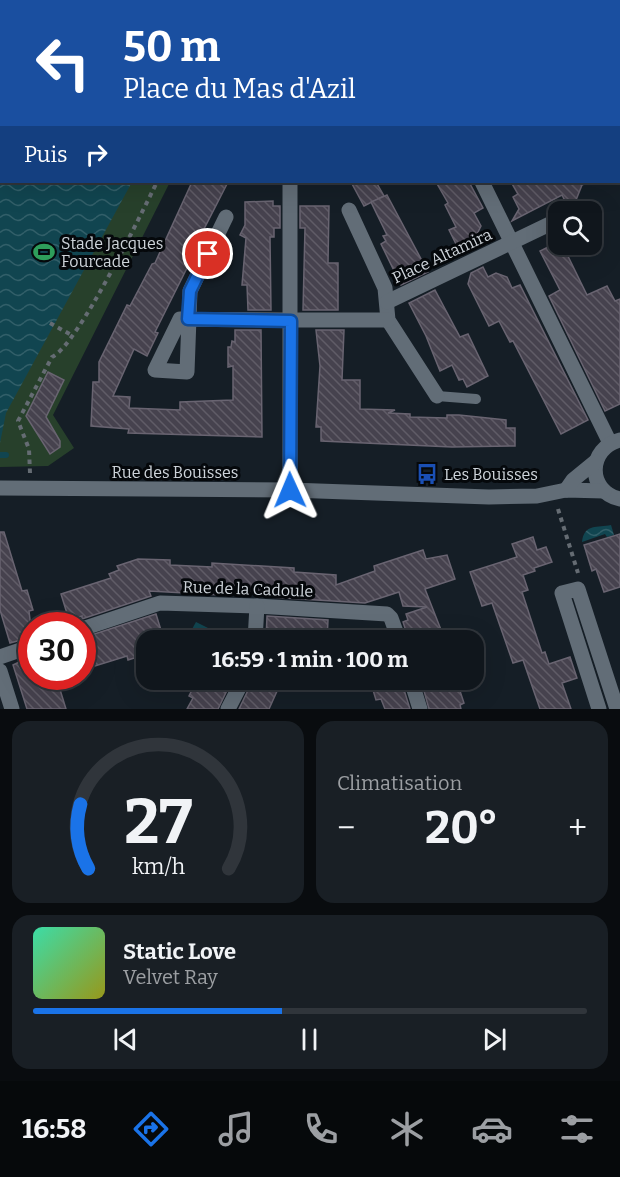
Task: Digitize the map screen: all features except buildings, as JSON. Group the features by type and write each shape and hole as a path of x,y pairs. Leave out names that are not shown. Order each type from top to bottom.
{"street":[{"path":"290,183 290,490"},
{"path":"482,183 615,442 603,448 595,462 560,492"},
{"name":"Place Altamira","path":"348,210 385,288 387,320"},
{"path":"226,217 190,291 188,319 387,320 437,396"},
{"name":"Place Altamira","path":"387,302 548,225"},
{"path":"595,462 595,478 604,491 620,499"},
{"name":"Rue des Bouisses","path":"0,488 290,490 489,497 604,491"},
{"path":"598,709 562,593 578,589 617,709"},
{"name":"Rue de la Cadoule","path":"96,624 160,603 387,614 392,618 396,630"},
{"path":"256,630 257,606"},
{"path":"0,657 18,651"},
{"path":"0,671 12,709"},
{"path":"228,709 238,690"},
{"path":"414,690 420,709"}],"lane":[{"path":"437,396 476,399"}],"path":[{"path":"31,489 29,449 18,421 52,357 60,353 73,336 131,234 156,183"},
{"path":"50,322 73,336"},
{"path":"560,492 578,574 578,589"}],"green space":[{"path":"0,183 169,183 53,415 74,448 48,466 0,467"}],"water":[{"name":"Stade Jacques Fourcade","path":"0,183 131,183 6,413 0,443"},
{"path":"611,525 614,535 607,537 605,534 582,542 583,536 589,529"},
{"path":"196,622 208,628 207,630 192,630"}],"waterway":[{"path":"0,455 6,455"}],"place":[{"name":"Stade Jacques Fourcade","path":"44,252"},
{"name":"Les Bouisses","path":"427,474"}],"route":[{"path":"208,254 190,291 188,319 291,321 290,490"}]}
